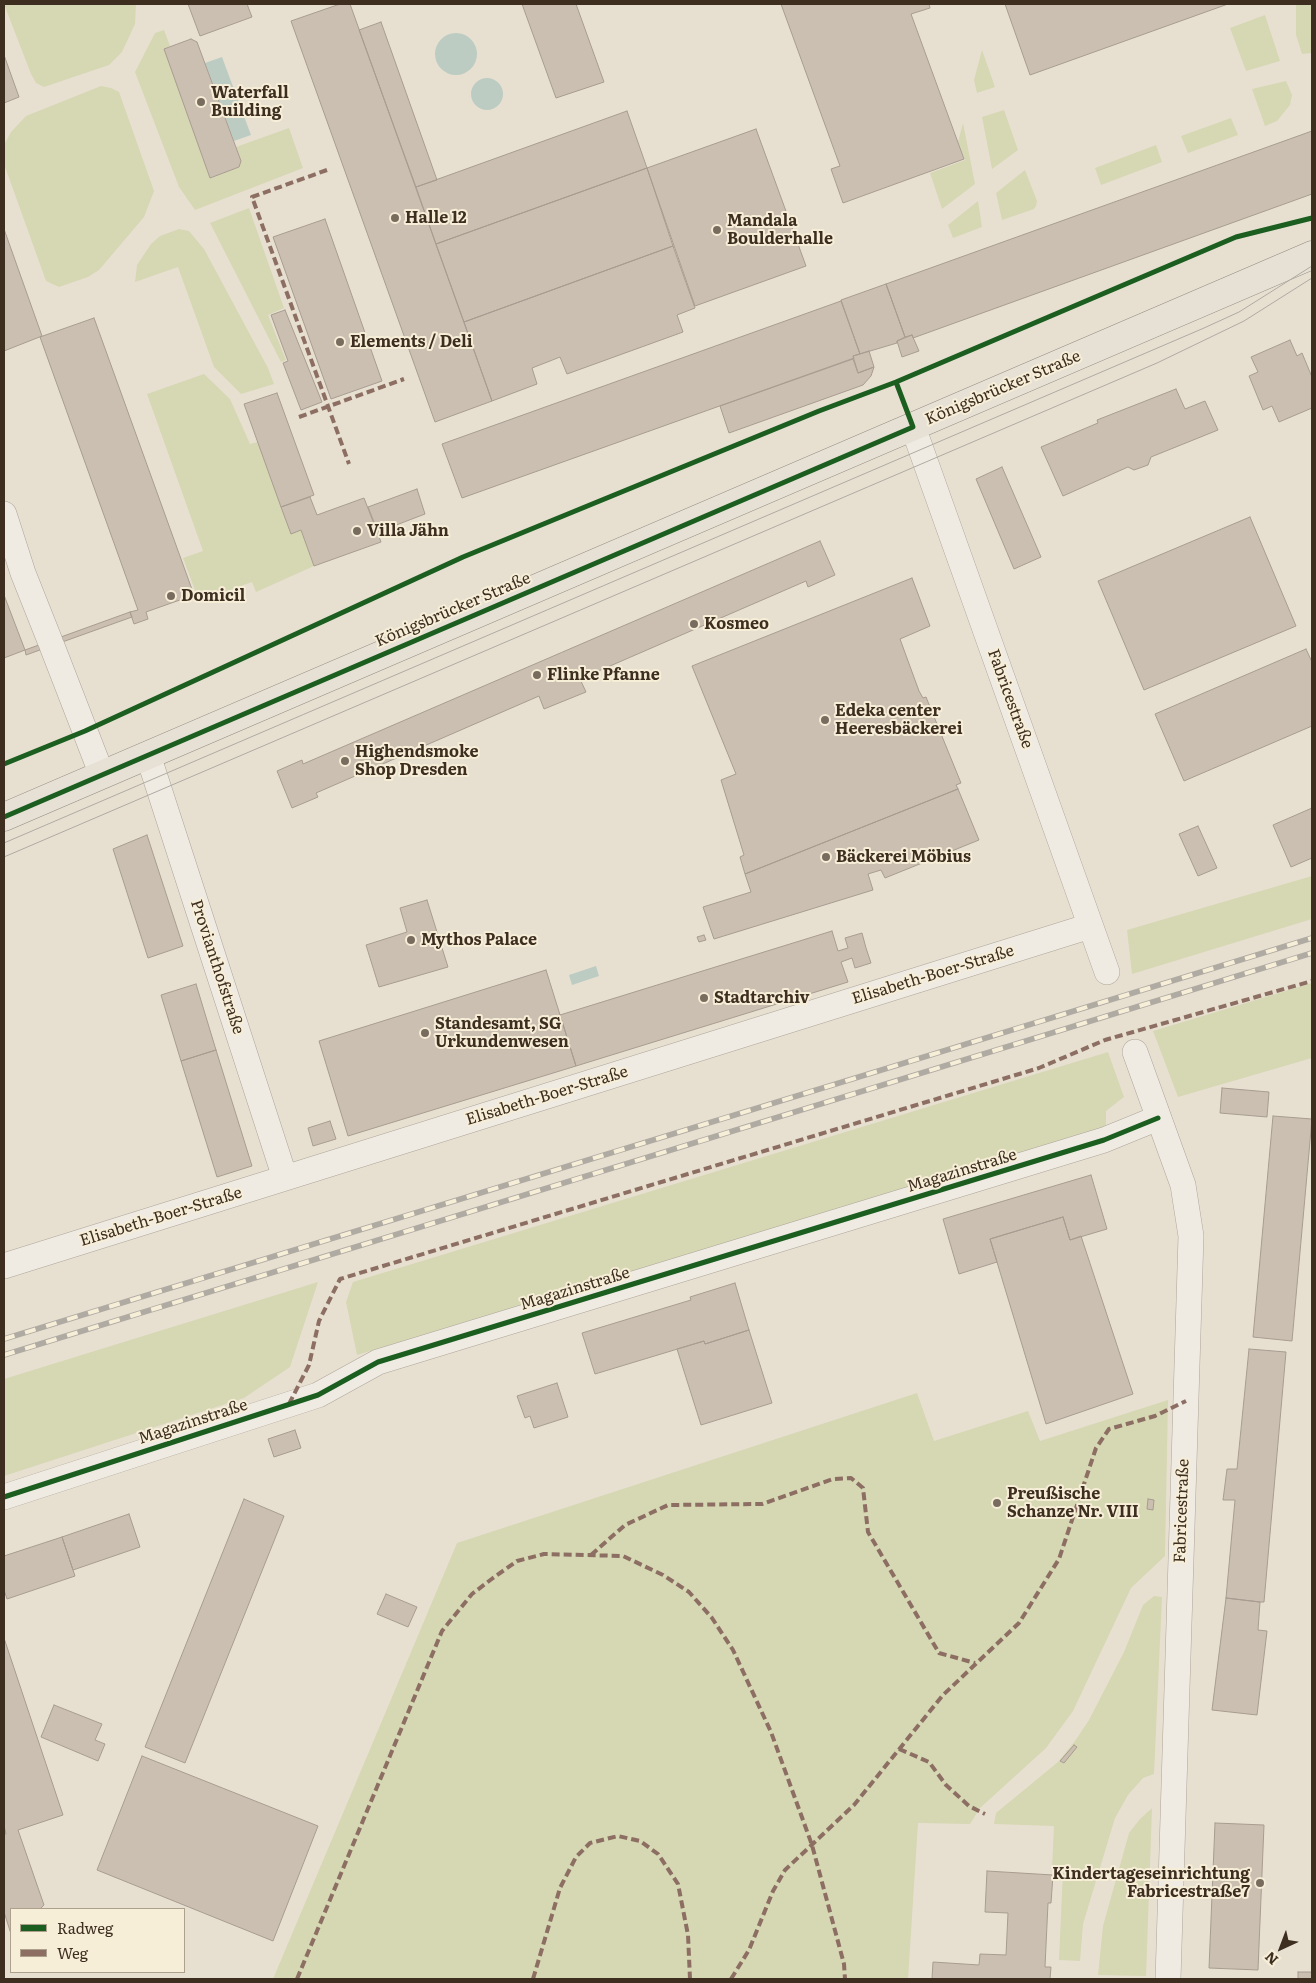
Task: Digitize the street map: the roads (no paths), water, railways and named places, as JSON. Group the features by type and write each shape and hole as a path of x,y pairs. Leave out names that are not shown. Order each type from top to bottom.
{"main road":[{"name":"Königsbrücker Straße","path":"4,817 1312,255"}],"street":[{"name":"Fabricestraße","path":"913,427 1107,972"},
{"path":"4,514 39,611 47,617 56,642 66,661 64,679 102,775"},
{"name":"Provianthofstraße","path":"148,755 286,1178"},
{"name":"Elisabeth-Boer-Straße","path":"4,1266 1090,926"},
{"name":"Fabricestraße","path":"1135,1052 1183,1185 1192,1236 1168,1979"},
{"name":"Magazinstraße","path":"4,1497 318,1395 378,1362 1104,1140 1158,1118"}],"tram line":[{"path":"4,843 1204,328 1239,312 1312,266"},
{"path":"4,857 1157,363 1244,321 1312,278"}],"railway":[{"path":"4,1339 1312,938"},
{"path":"4,1355 1312,953"}],"place":[{"name":"Waterfall Building","path":"201,102"},
{"name":"Halle 12","path":"395,218"},
{"name":"Mandala Boulderhalle","path":"717,230"},
{"name":"Elements / Deli","path":"340,342"},
{"name":"Villa Jähn","path":"357,531"},
{"name":"Domicil","path":"171,596"},
{"name":"Kosmeo","path":"694,624"},
{"name":"Flinke Pfanne","path":"537,675"},
{"name":"Edeka center Heeresbäckerei","path":"825,720"},
{"name":"Highendsmoke Shop Dresden","path":"345,761"},
{"name":"Bäckerei Möbius","path":"826,857"},
{"name":"Mythos Palace","path":"411,940"},
{"name":"Stadtarchiv","path":"704,998"},
{"name":"Standesamt, SG Urkundenwesen","path":"425,1033"},
{"name":"Preußische Schanze Nr. VIII","path":"997,1503"},
{"name":"Kindertageseinrichtung Fabricestraße7","path":"1260,1883"}]}
